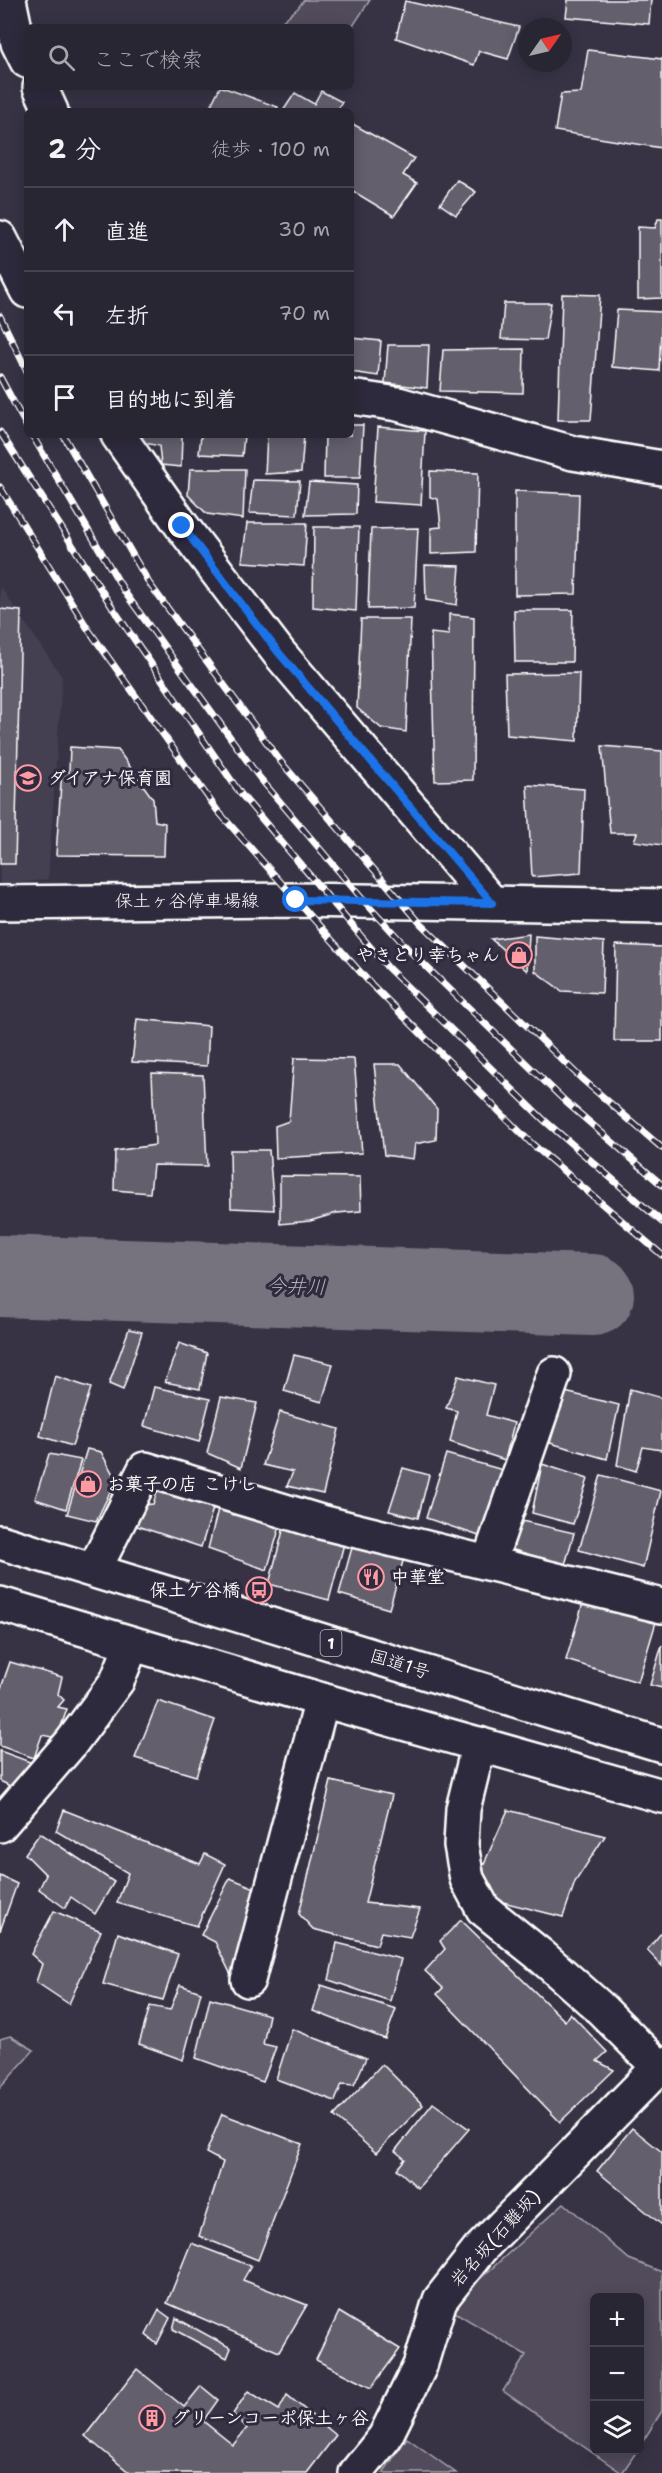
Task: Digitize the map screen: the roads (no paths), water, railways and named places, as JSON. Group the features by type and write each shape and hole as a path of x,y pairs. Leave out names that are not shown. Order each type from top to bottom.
{"main road":[{"path":"9,0 18,43 24,55"},
{"path":"41,90 50,108"},
{"path":"0,238 24,285"},
{"path":"354,397 398,404 573,453 662,468"},
{"path":"120,438 182,526 279,653 492,903"},
{"name":"保土ヶ谷停車場線","path":"0,903 296,900 662,906"},
{"path":"489,1562 554,1374"},
{"path":"94,1570 145,1469 321,1522 661,1603"},
{"name":"国道1号","path":"0,1542 662,1744"},
{"path":"0,1604 322,1700 662,1796"},
{"path":"0,1825 70,1743 117,1681 132,1644"},
{"path":"248,1980 322,1700"},
{"path":"479,1744 463,1809 461,1845 467,1879 483,1909 539,1953 660,2066"},
{"name":"岩名坂(石難坂)","path":"356,2473 385,2437 420,2366 440,2300 480,2249 660,2066"}],"waterway":[{"name":"今井川","path":"0,1276 593,1295"}],"railway":[{"path":"0,316 24,365"},
{"path":"0,377 24,421"},
{"path":"0,432 112,607 240,793 388,968 545,1121 662,1222"},
{"path":"34,438 126,594 259,777 364,901 410,951 566,1102 662,1185"},
{"path":"65,438 149,583 281,762 421,924 581,1078 662,1148"},
{"path":"0,487 88,629 217,810 369,982 531,1143 662,1255"}],"place":[{"name":"ダイアナ保育園","path":"28,778"},
{"name":"やきとり幸ちゃん","path":"519,955"},
{"name":"お菓子の店 こけし","path":"88,1484"},
{"name":"中華堂","path":"371,1577"},
{"name":"保土ケ谷橋","path":"259,1590"},
{"name":"グリーンコーポ保土ヶ谷","path":"152,2418"}]}
